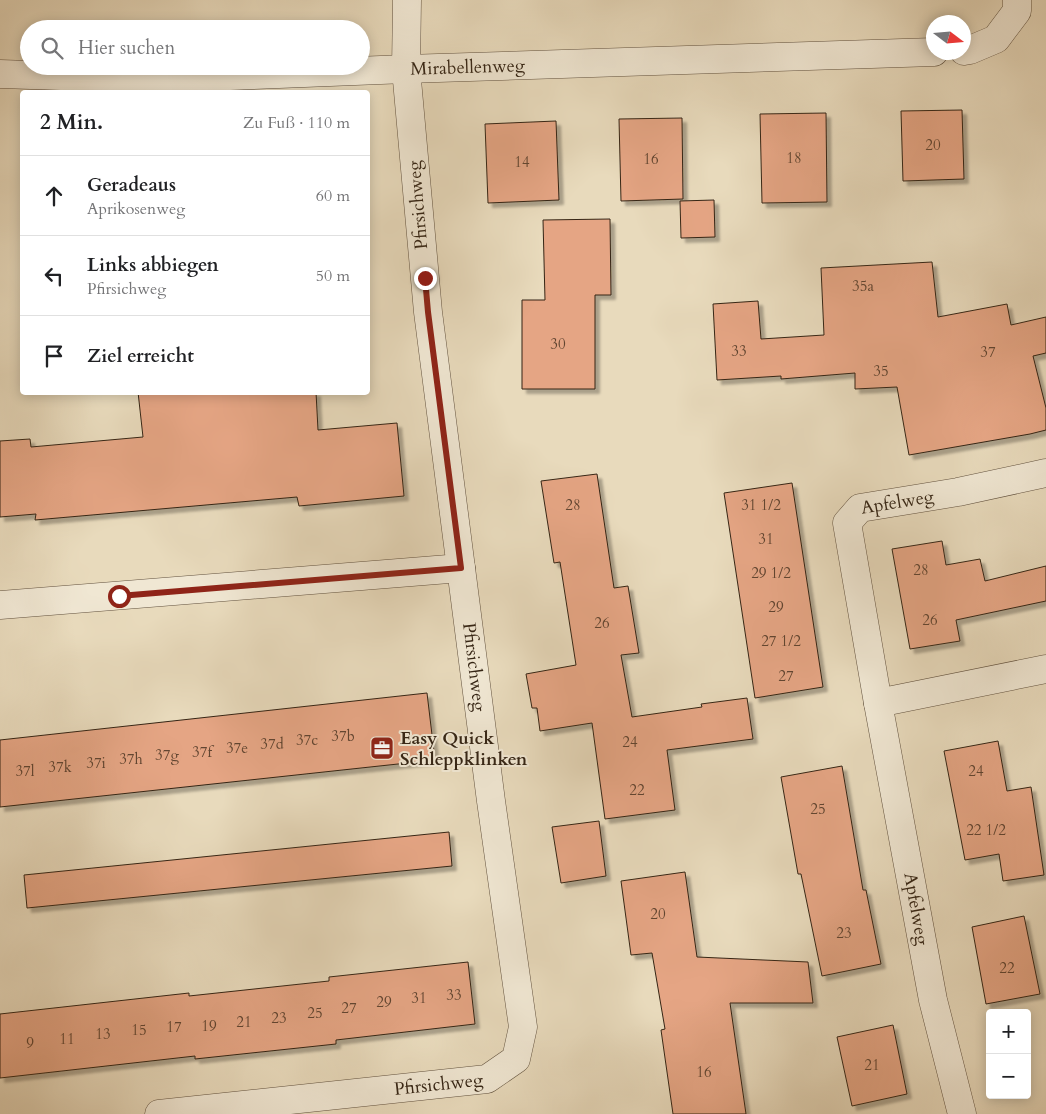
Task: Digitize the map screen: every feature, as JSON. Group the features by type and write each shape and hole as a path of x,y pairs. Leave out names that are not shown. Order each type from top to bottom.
{"street":[{"name":"Pfirsichweg","path":"159,1114 340,1104 487,1079 516,1059 518,1051 523,1027 491,801 428,312 406,69 407,0"},
{"path":"971,50 996,39 1017,11 1017,0"},
{"name":"Mirabellenweg","path":"370,70 926,52"},
{"name":"Mirabellenweg","path":"0,74 20,75"},
{"name":"Mirabellenweg","path":"30,75 152,79 254,75"},
{"name":"Apfelweg","path":"962,1114 933,1000 846,524 860,508 958,492 1046,474"},
{"path":"0,605 461,568"},
{"path":"878,703 1046,669"}],"building":[{"path":"962,110 964,179 903,181 901,111"},
{"path":"826,113 827,202 762,203 760,114"},
{"path":"682,118 683,199 621,201 619,119"},
{"path":"556,121 559,200 488,203 485,124"},
{"path":"714,200 715,237 681,238 680,201"},
{"path":"610,219 611,295 595,295 595,389 522,389 522,300 545,300 543,220"},
{"path":"932,262 938,317 1007,304 1011,325 1046,317 1046,353 1033,356 1046,408 1046,430 909,455 897,387 855,389 855,373 781,379 781,376 717,380 713,304 758,301 761,339 824,335 821,268"},
{"path":"138,395 316,395 318,430 397,423 404,496 299,506 297,497 35,520 36,514 0,517 0,441 30,439 31,447 143,437"},
{"path":"597,474 614,588 628,586 639,653 621,655 632,717 702,707 701,704 747,698 753,739 667,750 675,810 605,819 592,723 540,731 537,708 532,708 526,674 576,665 560,562 554,563 541,481"},
{"path":"792,483 823,687 755,698 724,493"},
{"path":"942,541 946,565 980,559 985,581 1046,566 1046,601 956,620 960,641 910,649 892,549"},
{"path":"427,693 435,760 0,807 0,740"},
{"path":"998,741 1007,791 1031,787 1044,875 1003,881 999,854 965,860 944,751"},
{"path":"842,766 863,890 866,890 881,964 822,976 801,874 798,874 781,777"},
{"path":"599,821 606,876 561,883 552,827"},
{"path":"449,832 452,866 27,908 24,875"},
{"path":"685,872 697,957 808,962 813,1003 730,1003 746,1114 673,1114 661,1030 665,1029 652,953 631,955 621,881"},
{"path":"1024,916 1040,994 986,1004 972,927"},
{"path":"468,962 475,1024 336,1040 336,1044 195,1059 195,1056 0,1078 0,1014 189,993 189,996 329,981 329,977"},
{"path":"893,1025 907,1094 852,1106 837,1037"}],"place":[{"name":"Easy Quick Schleppklinken","path":"382,748"}],"route":[{"path":"119,596 461,568 425,278"}]}
